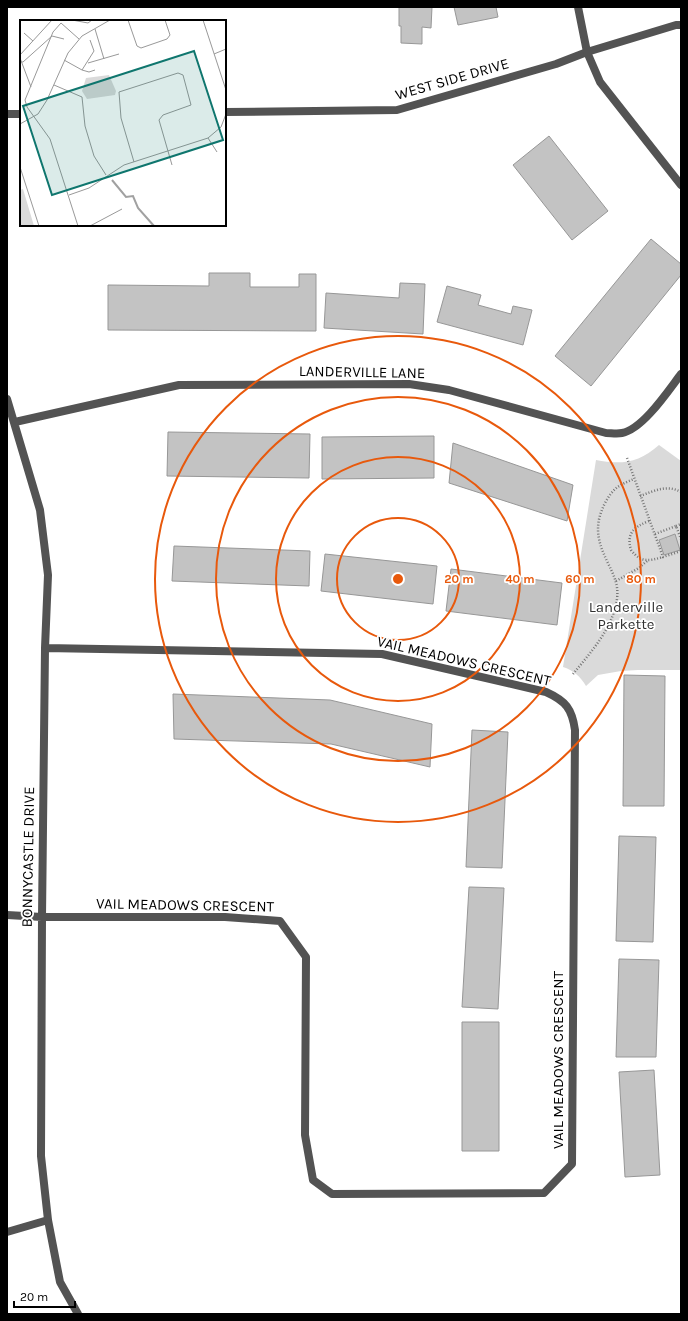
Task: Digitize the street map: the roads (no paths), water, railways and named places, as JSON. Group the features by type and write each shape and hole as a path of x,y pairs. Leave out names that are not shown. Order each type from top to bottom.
{"street":[{"path":"578,7 587,52 600,82 681,185"},
{"name":"WEST SIDE DRIVE","path":"226,112 397,110 556,64 587,52 676,25 681,25"},
{"path":"7,114 20,114"},
{"name":"LANDERVILLE LANE","path":"15,422 179,385 409,384 449,390 606,433 622,434 635,428 647,416 681,374"},
{"name":"BONNYCASTLE DRIVE","path":"7,399 40,510 48,575 45,648 41,1156 48,1220 60,1282 78,1314"},
{"name":"VAIL MEADOWS CRESCENT","path":"7,915 42,917 225,917 280,921 306,956 305,1135 313,1180 332,1194 544,1193 572,1164 574,730 573,718 567,705 558,697 546,692 382,654 45,648"},
{"path":"7,1232 48,1220"}],"park label":[{"name":"Landerville Parkette","path":"626,616"}]}
